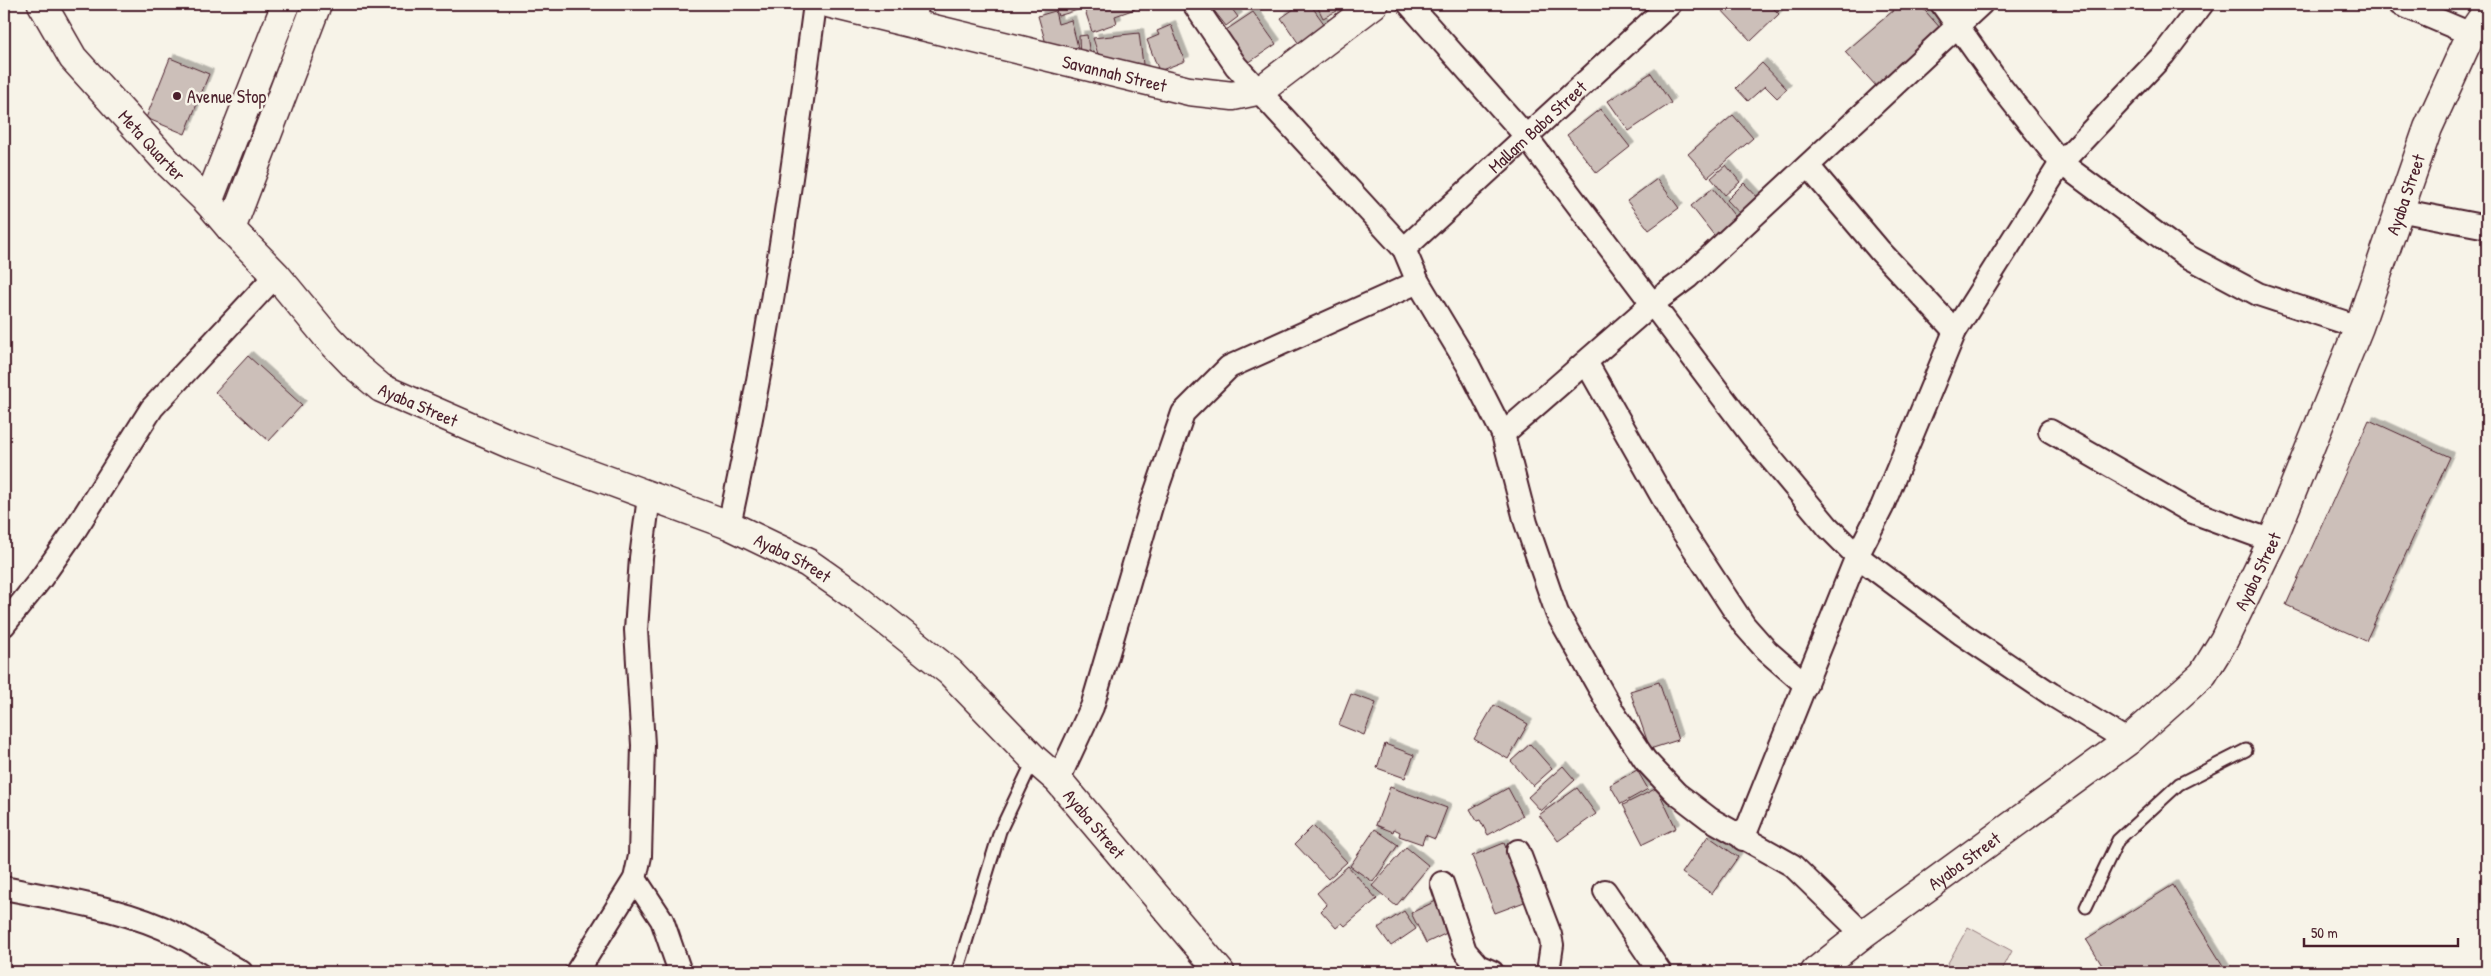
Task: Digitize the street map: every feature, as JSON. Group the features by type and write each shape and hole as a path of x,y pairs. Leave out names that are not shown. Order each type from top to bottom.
{"main road":[{"name":"Meta Quarter","path":"42,4 73,58 170,165 208,202 231,229 276,275"},
{"path":"208,202 286,4"},
{"path":"231,229 317,4"},
{"name":"Savannah Street","path":"831,4 916,14 1188,91 1233,96 1261,90 1374,4"},
{"name":"Ayaba Street","path":"1815,972 1863,934 2128,741 2203,674 2224,640 2272,541 2359,327 2428,128 2471,34 2487,11"},
{"name":"Ayaba Street","path":"276,275 328,338 354,365 381,388 512,445 649,498 729,525 808,563 855,596 950,672 1034,759 1058,780 1220,972"}],"street":[{"path":"729,525 747,444 778,273 815,4"},
{"path":"1194,4 1236,66 1261,90 1404,249 1418,282 1468,365 1503,434 1526,523 1557,613 1613,712 1645,760 1676,793 1710,819 1743,839 1771,851 1792,865 1863,934"},
{"path":"1409,4 1525,136 1791,484 1857,556 1962,634 2128,741"},
{"name":"Mallam Baba Street","path":"1404,249 1670,4"},
{"path":"1942,4 2002,87 2061,163 2185,255 2258,294 2359,327"},
{"path":"1503,434 1652,304 1688,277 1981,4"},
{"path":"1743,839 1857,556 1882,507 1955,331 2061,163 2164,54 2202,4"},
{"path":"2400,4 2471,34"},
{"path":"1808,166 1880,251 1955,331"},
{"path":"2398,210 2487,228"},
{"path":"4,625 40,580 67,541 152,408 276,275"},
{"path":"1058,780 1092,707 1102,678 1109,644 1149,512 1183,413 1229,367 1418,282"},
{"path":"1586,362 1676,521 1744,626 1766,651 1806,685"},
{"path":"2050,431 2190,511 2272,541"},
{"path":"577,972 635,879 640,856 643,745 636,630 641,558 649,498"},
{"path":"1518,851 1550,935 1552,945 1548,972"},
{"path":"635,879 662,920 680,972"},
{"path":"1442,883 1465,951 1478,966 1492,972"},
{"path":"4,888 107,910 146,922 177,935 241,972"},
{"path":"1605,891 1660,972"}],"lane":[{"path":"2086,907 2118,840 2179,784 2246,750"},
{"path":"957,972 1000,831 1034,759"}],"shaded area":[{"path":"1968,927 2012,951 2001,972 1943,972"}],"building":[{"path":"1054,4 1079,4 1081,9 1058,16"},
{"path":"1083,4 1134,4 1135,9 1115,16 1117,23 1092,32"},
{"path":"1209,4 1240,4 1232,9 1238,17 1226,26"},
{"path":"1301,4 1310,4 1325,25 1299,44 1281,18"},
{"path":"1316,4 1334,4 1337,11 1323,18"},
{"path":"1723,4 1769,4 1779,14 1751,41 1719,7"},
{"path":"1901,4 1919,4 1942,30 1877,87 1845,52"},
{"path":"1055,11 1058,24 1071,20 1078,47 1049,54 1038,16"},
{"path":"1253,12 1276,44 1248,63 1226,30"},
{"path":"1171,25 1185,61 1159,71 1147,40 1159,35 1157,31"},
{"path":"1139,33 1144,72 1101,64 1093,38"},
{"path":"1087,35 1091,62 1080,62 1079,36"},
{"name":"Avenue Stop","path":"170,58 209,74 185,134 146,118"},
{"path":"1762,63 1787,89 1777,98 1765,86 1748,101 1736,88"},
{"path":"1651,73 1671,103 1629,131 1608,101"},
{"path":"1600,109 1630,147 1597,173 1567,135"},
{"path":"1733,115 1753,138 1708,177 1688,154"},
{"path":"1726,165 1740,182 1725,195 1711,178"},
{"path":"1657,179 1679,208 1649,230 1627,201"},
{"path":"1744,183 1762,202 1744,218 1727,200"},
{"path":"1713,188 1743,227 1721,244 1691,206"},
{"path":"248,356 302,405 269,441 215,392"},
{"path":"2369,420 2450,457 2366,641 2286,605"},
{"path":"1659,682 1678,740 1650,749 1630,691"},
{"path":"1351,694 1376,703 1364,735 1339,725"},
{"path":"1494,705 1528,724 1508,759 1474,739"},
{"path":"1385,744 1414,755 1405,778 1377,768"},
{"path":"1530,744 1552,769 1533,786 1511,761"},
{"path":"1563,766 1575,780 1541,811 1528,797"},
{"path":"1637,770 1648,789 1621,804 1610,785"},
{"path":"1390,787 1447,808 1435,839 1425,835 1422,844 1399,836 1400,832 1394,829 1393,832 1376,825"},
{"path":"1508,788 1523,816 1488,835 1480,820 1477,821 1470,809"},
{"path":"1577,788 1596,814 1558,841 1539,815"},
{"path":"1657,788 1676,828 1643,844 1623,805"},
{"path":"1313,826 1347,862 1328,879 1295,844"},
{"path":"1375,829 1398,845 1373,882 1350,866"},
{"path":"1708,836 1738,857 1712,894 1682,873"},
{"path":"1504,843 1527,901 1495,913 1472,856"},
{"path":"1406,847 1429,866 1396,906 1372,886"},
{"path":"1348,866 1377,899 1345,926 1342,923 1336,928 1321,911 1327,905 1317,893"},
{"path":"2173,885 2227,972 2106,972 2086,939"},
{"path":"1436,901 1451,931 1426,943 1411,913"},
{"path":"1404,911 1416,929 1391,946 1378,928"}],"place":[{"name":"Avenue Stop","path":"177,96"}]}
